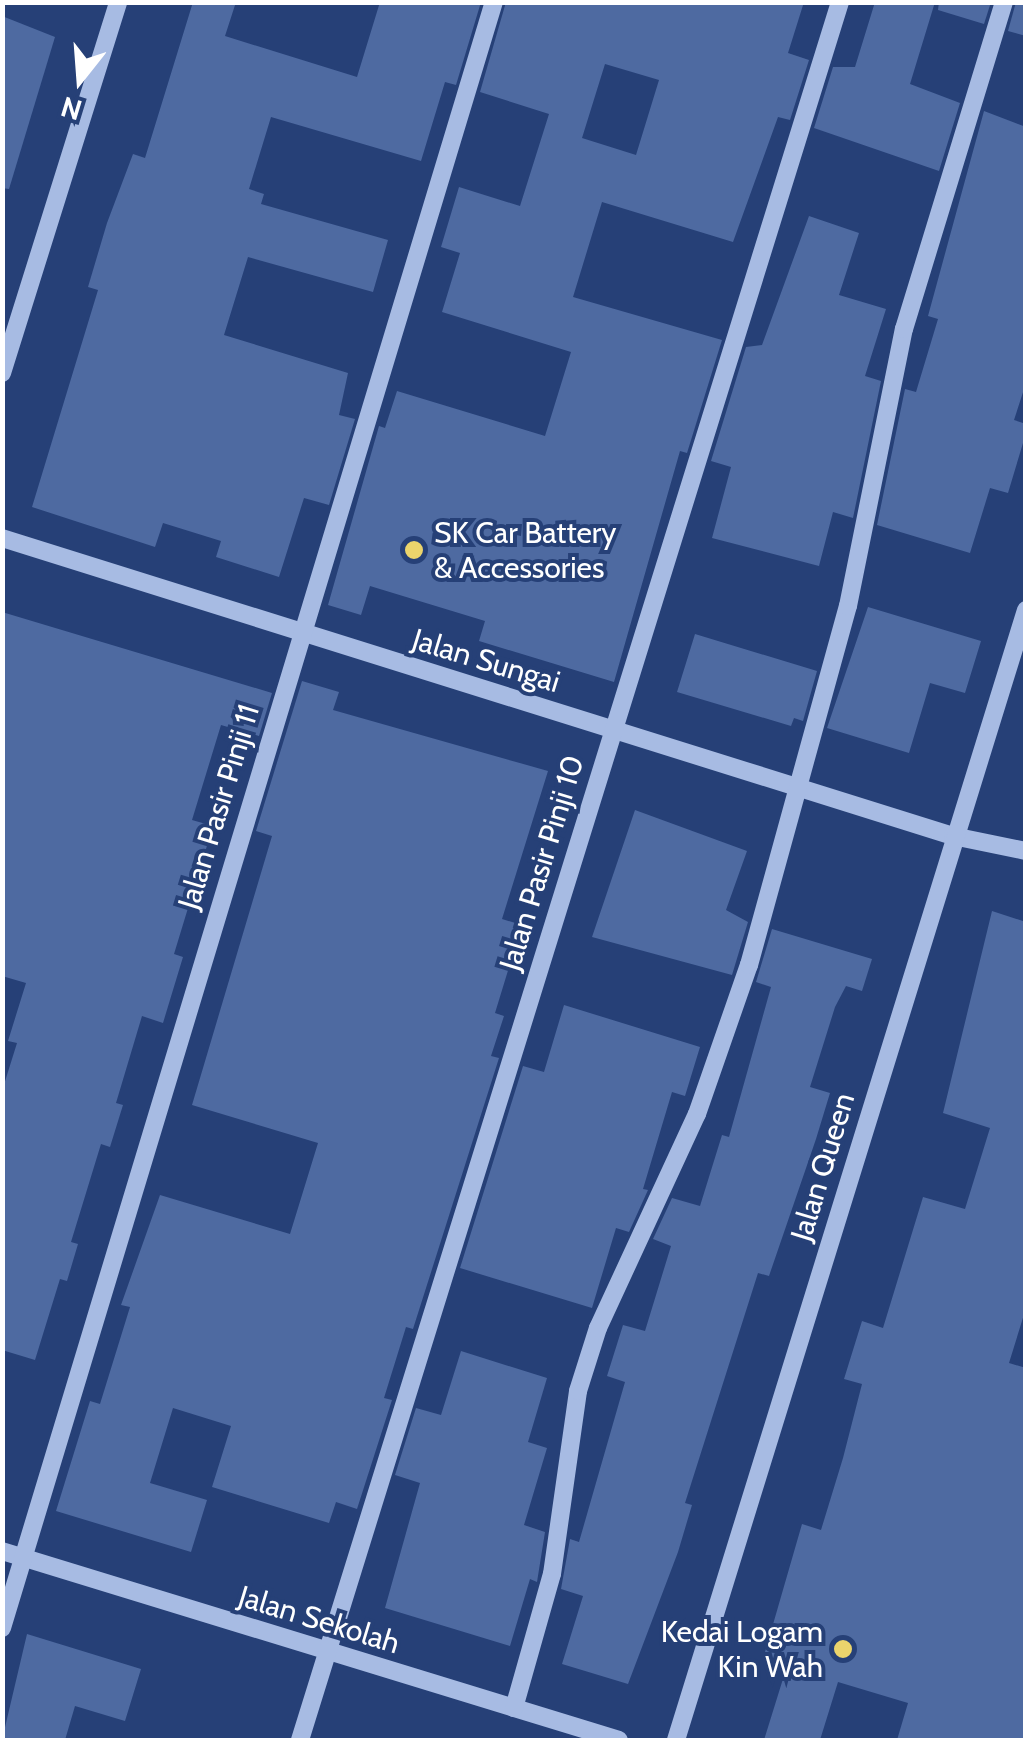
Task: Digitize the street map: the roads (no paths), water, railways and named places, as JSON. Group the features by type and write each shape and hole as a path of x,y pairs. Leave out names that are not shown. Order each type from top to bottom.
{"street":[{"path":"2,373 118,2"},
{"name":"Jalan Pasir Pinji 11","path":"2,1628 300,631 494,2"},
{"name":"Jalan Pasir Pinji 10","path":"300,1740 840,2"},
{"path":"514,1708 552,1574 578,1391 598,1328 697,1114 802,790 848,606 904,330 1004,2"},
{"name":"Jalan Sungai","path":"2,538 802,790 954,836 1026,851"},
{"name":"Jalan Queen","path":"676,1740 1026,610"},
{"name":"Jalan Sekolah","path":"2,1552 619,1740"}],"place":[{"name":"SK Car Battery & Accessories","path":"414,550"},
{"name":"Kedai Logam Kin Wah","path":"843,1649"}]}
